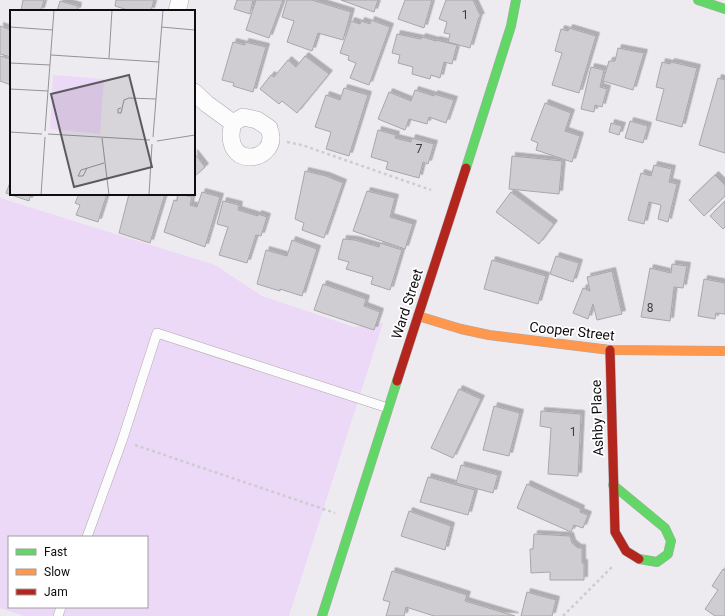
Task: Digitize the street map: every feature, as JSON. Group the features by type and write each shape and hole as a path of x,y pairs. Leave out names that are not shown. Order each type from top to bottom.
{"street":[{"path":"177,10 180,0"},
{"name":"Ward Street","path":"322,616 511,26 516,0"},
{"path":"698,0 725,9"},
{"path":"195,93 207,104 233,123"},
{"name":"Cooper Street","path":"418,316 489,335 610,350 725,351"},
{"name":"Ashby Place","path":"610,350 613,485 615,532 619,542 627,552 644,561 657,562 668,554 671,541 665,528 613,485"}],"lane":[{"path":"86,536 122,441 156,332 388,408"}],"path":[{"path":"286,142 302,145 431,190"},
{"path":"122,441 335,513"},
{"path":"562,616 615,564"}],"shaded area":[{"path":"0,198 215,265 262,296 354,327 383,323 289,616 24,616 0,608"}],"building":[{"path":"23,0 44,0 41,10 21,10"},
{"path":"116,0 154,0 151,10 128,10 115,6"},
{"path":"237,0 253,0 250,14 234,9"},
{"path":"256,0 283,0 269,38 246,30"},
{"path":"287,0 312,0 351,12 343,40 318,33 312,51 287,42 294,21 282,17"},
{"path":"341,0 378,0 374,12"},
{"path":"405,0 432,0 424,28 398,19"},
{"path":"446,0 473,0 481,17 479,17 470,48 448,42 450,34 444,33 447,22 439,19"},
{"path":"60,1 78,6 77,10 57,10"},
{"path":"371,20 390,27 369,85 350,78 356,63 348,60 349,56 340,53 351,21 360,24 361,21 370,24"},
{"path":"0,26 10,30 10,57 0,54"},
{"path":"569,28 596,36 579,93 552,85 562,53 555,51 561,29 568,31"},
{"path":"397,34 421,39 422,37 457,45 452,64 444,62 440,78 431,75 430,79 412,74 413,67 398,63 400,55 392,53"},
{"path":"233,42 245,45 245,42 266,47 253,92 233,86 234,83 222,80"},
{"path":"618,48 644,53 633,90 603,81 609,61 615,61"},
{"path":"0,56 10,59 10,85 0,81"},
{"path":"305,56 329,74 297,113 282,101 279,104 260,89 271,75 274,77 288,60 296,67"},
{"path":"662,62 670,64 671,62 697,68 682,127 656,120 664,89 656,87"},
{"path":"591,67 604,70 600,87 607,89 602,107 595,105 594,112 581,109"},
{"path":"718,78 725,80 725,153 699,145"},
{"path":"344,88 368,95 349,156 326,149 331,132 315,127 326,95 340,100"},
{"path":"415,90 454,100 446,123 429,117 427,124 409,119 405,130 378,119 389,92 411,101"},
{"path":"545,103 571,113 565,131 580,136 572,162 536,150 538,143 531,140"},
{"path":"630,121 648,126 643,143 625,138"},
{"path":"611,123 622,126 619,135 609,132"},
{"path":"378,130 396,135 395,138 411,142 412,138 434,144 428,164 423,162 419,178 386,169 388,162 371,157"},
{"path":"195,154 205,167 195,176"},
{"path":"512,156 562,161 559,194 509,189"},
{"path":"654,165 672,169 669,182 677,184 668,222 658,219 661,205 649,202 644,224 628,220 641,173 651,176"},
{"path":"305,171 326,176 343,183 324,238 302,230 304,223 295,219"},
{"path":"715,175 725,185 725,196 704,216 689,200"},
{"path":"10,183 10,194 6,193"},
{"path":"367,191 395,198 390,217 413,224 405,249 353,231"},
{"path":"202,192 220,197 205,247 164,232 174,200 177,201 178,195 192,197 190,205 197,207"},
{"path":"511,192 554,224 539,244 496,212"},
{"path":"12,195 31,195 29,201"},
{"path":"79,195 107,195 98,222 76,215 80,205 75,203"},
{"path":"129,195 165,195 150,243 119,233"},
{"path":"223,201 239,205 238,210 267,217 261,236 256,235 247,263 219,255 228,227 217,224"},
{"path":"725,201 725,227 723,229 710,216"},
{"path":"343,239 355,240 379,247 380,243 402,250 390,290 371,284 373,277 346,269 349,262 338,259"},
{"path":"292,240 317,249 302,296 257,284 266,250 287,256"},
{"path":"556,256 579,263 573,282 550,274"},
{"path":"492,260 546,276 538,304 484,289"},
{"path":"672,264 687,266 683,288 674,287 670,321 641,317 650,268 671,273"},
{"path":"612,271 622,314 597,320 593,304 588,319 573,313 583,288 590,291 587,277"},
{"path":"704,279 725,283 725,314 716,313 715,319 698,316"},
{"path":"323,284 366,299 364,306 380,312 374,330 314,310"},
{"path":"459,389 481,399 453,458 431,448"},
{"path":"494,406 520,413 509,456 483,450"},
{"path":"541,411 581,414 578,476 548,474 551,428 540,426"},
{"path":"461,465 498,475 493,493 456,483"},
{"path":"428,477 475,490 468,515 420,502"},
{"path":"527,484 581,509 580,512 588,515 583,528 574,525 571,532 517,508"},
{"path":"409,511 451,526 445,550 401,536"},
{"path":"534,534 570,536 572,543 578,548 582,548 584,580 550,580 550,572 531,573 530,549 533,549"},
{"path":"723,569 725,571 725,616 715,616 705,609 718,590 712,586"},
{"path":"392,571 467,595 465,601 515,616 434,616 406,607 404,616 386,616 390,602 383,600"},
{"path":"527,592 556,600 552,616 521,616"}],"traffic: fast":[{"path":"466,168 511,26 516,0"},
{"path":"698,0 725,9"},
{"path":"322,616 397,381"},
{"path":"613,485 665,528 671,541 668,554 657,562 639,559"}],"traffic: slow":[{"path":"418,316 461,329 489,335 610,350 725,351"}],"traffic: jam":[{"path":"397,381 466,168"},
{"path":"610,350 615,532 626,551 639,559"}]}
